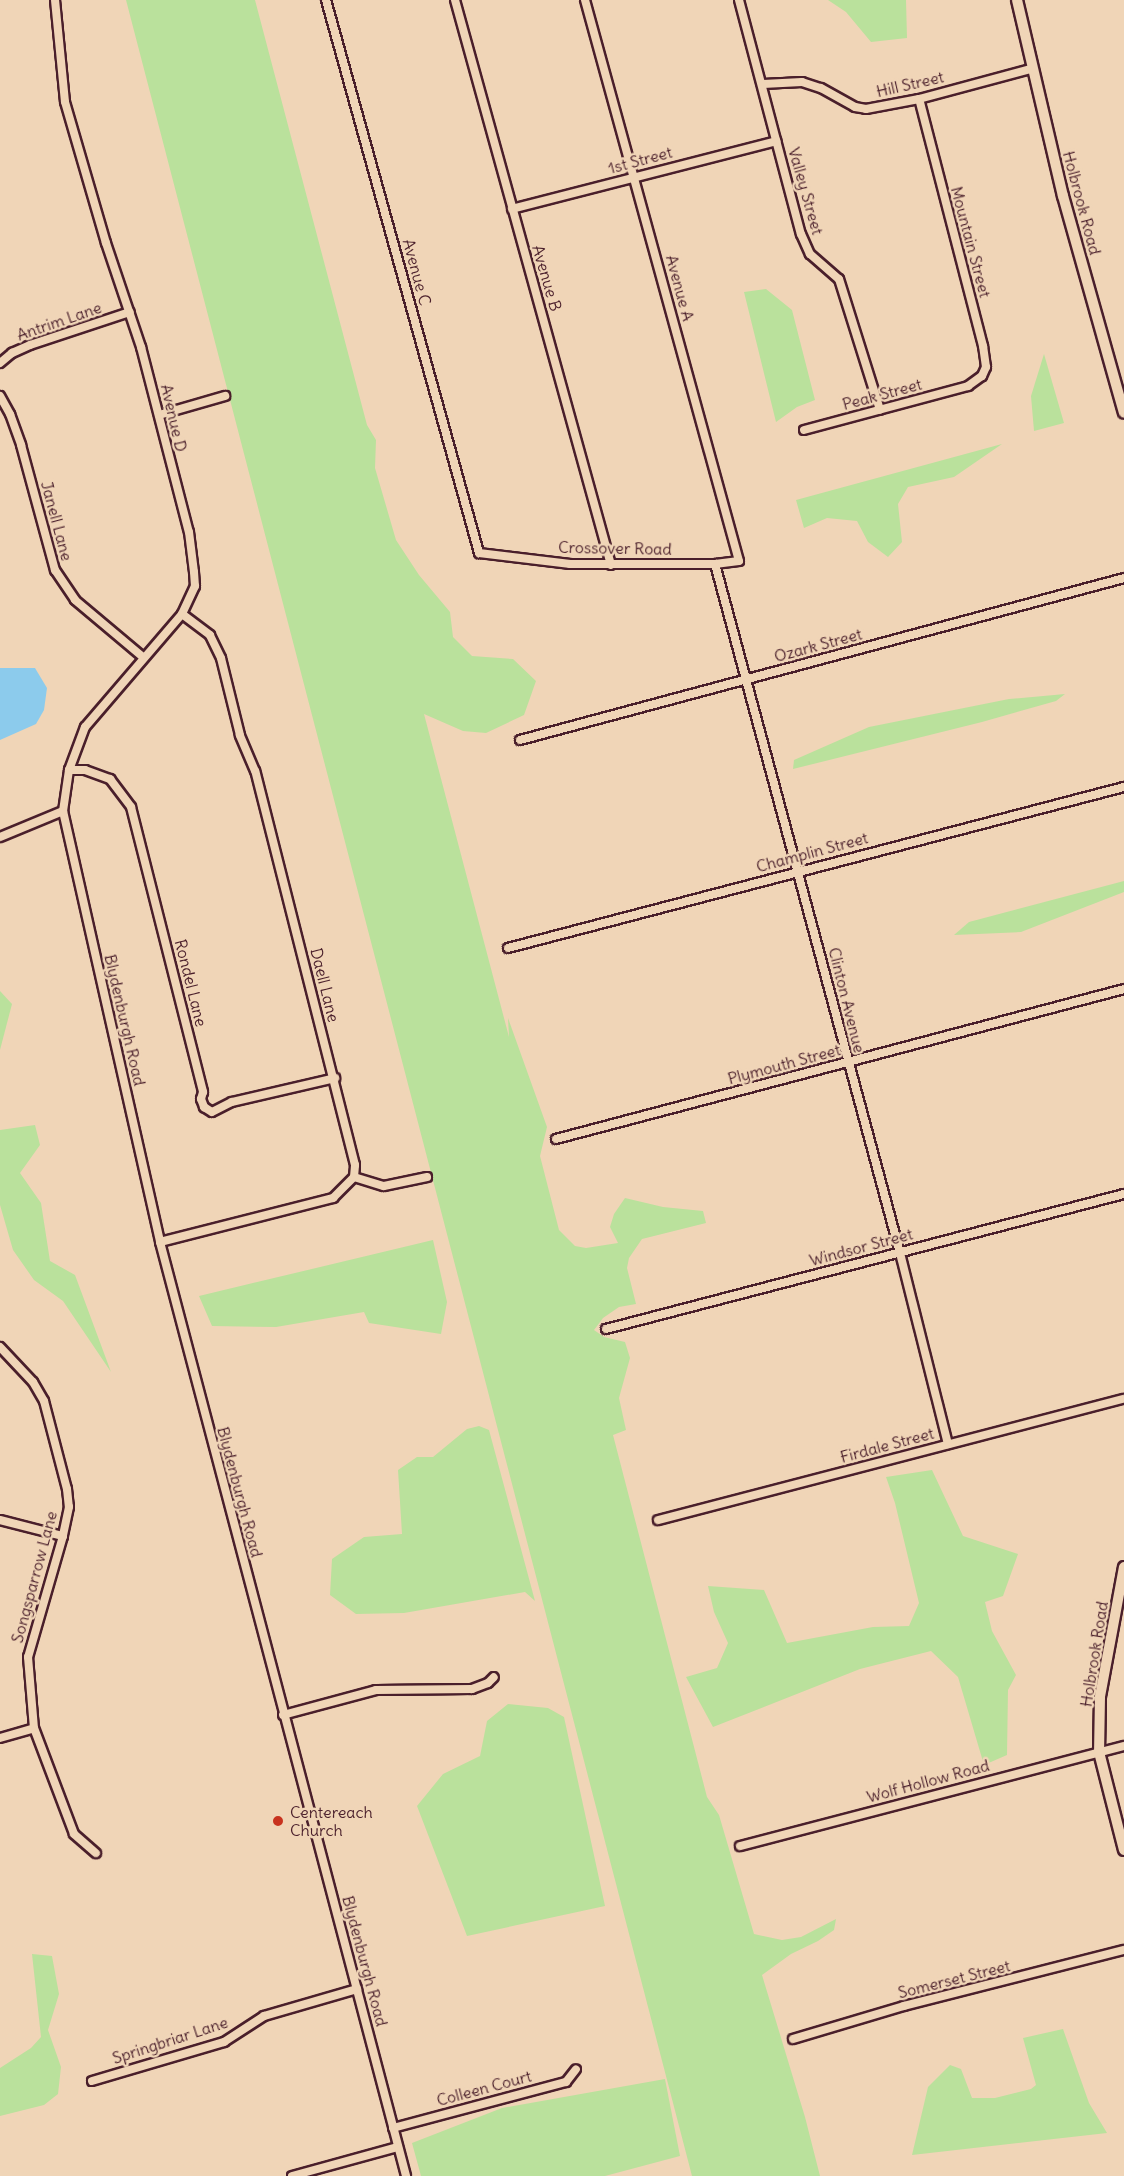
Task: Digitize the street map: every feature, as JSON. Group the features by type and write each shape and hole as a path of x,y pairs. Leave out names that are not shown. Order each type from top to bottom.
{"street":[{"name":"Avenue D","path":"54,0 65,102 106,243 130,312 159,415 193,555 195,586 182,614 143,657 86,727 69,770 63,811"},
{"name":"Avenue C","path":"326,0 478,553"},
{"name":"Avenue B","path":"455,0 611,565"},
{"name":"Avenue A","path":"585,0 739,561 715,564"},
{"name":"Valley Street","path":"739,0 801,234 810,254 838,279 880,410"},
{"name":"Holbrook Road","path":"1017,0 1031,69 1063,196 1124,413"},
{"name":"Hill Street","path":"763,84 802,82 821,88 855,107 866,109 919,99 1031,69"},
{"name":"Mountain Street","path":"919,99 985,356 986,367 982,376 968,386"},
{"name":"1st Street","path":"512,209 776,141"},
{"name":"Antrim Lane","path":"0,363 12,353 30,345 130,312"},
{"name":"Peak Street","path":"804,430 968,386"},
{"name":"Janell Lane","path":"0,396 10,414 21,445 55,570 75,600 143,657"},
{"path":"159,415 225,396"},
{"name":"Crossover Road","path":"478,553 570,564 715,564"},
{"name":"Clinton Avenue","path":"715,564 799,871 948,1444"},
{"name":"Ozark Street","path":"520,740 1124,578"},
{"name":"Daell Lane","path":"182,614 210,635 220,658 240,735 255,771 355,1154 354,1177"},
{"name":"Rondel Lane","path":"69,770 85,770 110,779 131,807 203,1092 201,1099 204,1107 212,1112 232,1102 335,1078"},
{"name":"Champlin Street","path":"508,948 1124,787"},
{"path":"0,837 63,811"},
{"name":"Blydenburgh Road","path":"63,811 159,1242 406,2176"},
{"name":"Plymouth Street","path":"556,1139 848,1064 1124,989"},
{"path":"159,1242 324,1201 340,1193 354,1177 384,1186 427,1177"},
{"name":"Windsor Street","path":"606,1329 1124,1194"},
{"name":"Songsparrow Lane","path":"0,1347 33,1382 44,1401 67,1489 69,1507 63,1536 28,1657 34,1728 74,1834 96,1853"},
{"name":"Firdale Street","path":"658,1520 1124,1399"},
{"path":"0,1520 63,1536"},
{"name":"Holbrook Road","path":"1124,1567 1100,1697 1099,1752 1124,1850"},
{"path":"283,1715 375,1690 472,1689 488,1683 494,1677"},
{"path":"0,1738 34,1728"},
{"name":"Wolf Hollow Road","path":"740,1846 1124,1746"},
{"name":"Somerset Street","path":"793,2039 904,2006 1124,1950"},
{"name":"Springbriar Lane","path":"92,2081 224,2042 264,2016 357,1989"},
{"name":"Colleen Court","path":"393,2128 566,2082 576,2069"},
{"path":"292,2176 398,2147"}],"green space":[{"path":"126,0 255,0 367,425 376,440 375,468 396,540 419,575 450,612 453,637 472,656 513,659 536,681 524,715 486,733 463,731 424,714 509,1037 508,1018 547,1127 540,1156 559,1230 575,1246 586,1248 618,1243 610,1227 614,1214 625,1198 663,1207 703,1211 706,1223 642,1239 629,1258 627,1268 636,1304 619,1307 603,1318 594,1330 604,1337 625,1342 630,1358 619,1398 626,1430 613,1435 707,1797 719,1815 754,1934 782,1940 801,1937 836,1919 834,1930 818,1941 791,1954 762,1975 805,2117 820,2176 692,2176"},
{"path":"828,0 906,0 907,38 871,42 846,12"},
{"path":"766,289 792,310 815,400 797,407 776,422 744,292"},
{"path":"1044,354 1064,423 1034,431 1031,396"},
{"path":"1002,444 954,477 908,487 898,504 902,542 888,557 868,542 857,521 827,518 804,528 796,500"},
{"path":"1065,694 1056,701 982,722 793,769 794,760 869,727 1009,699"},
{"path":"1124,881 1124,892 1021,932 954,935 969,922"},
{"path":"0,991 12,1004 0,1050"},
{"path":"35,1125 40,1145 20,1173 41,1203 50,1261 75,1275 111,1372 63,1301 34,1280 13,1250 0,1205 0,1130"},
{"path":"433,1240 447,1302 441,1334 369,1323 364,1312 276,1327 212,1326 199,1296"},
{"path":"479,1426 489,1430 535,1601 525,1592 404,1613 356,1614 330,1595 332,1559 364,1537 402,1534 398,1470 417,1457 433,1457 467,1429"},
{"path":"932,1470 963,1536 1018,1554 1003,1596 985,1602 992,1631 1016,1675 1008,1690 1007,1755 984,1765 958,1677 931,1651 860,1669 713,1727 686,1677 717,1668 728,1643 714,1612 708,1586 764,1590 787,1643 873,1627 909,1626 919,1603 895,1503 886,1477"},
{"path":"508,1704 548,1708 564,1717 605,1906 467,1936 417,1806 443,1774 480,1756 487,1721"},
{"path":"32,1954 52,1956 59,1994 48,2030 61,2067 58,2094 44,2105 0,2116 0,2068 31,2048 41,2037"},
{"path":"1063,2029 1089,2103 1107,2133 912,2155 928,2087 950,2065 961,2069 972,2098 995,2098 1031,2089 1036,2085 1023,2038"},
{"path":"665,2079 680,2156 605,2176 421,2176 412,2143 502,2108"}],"water":[{"path":"0,668 35,668 47,688 44,710 36,724 0,740"}],"place":[{"name":"Centereach Church","path":"278,1821"}]}
